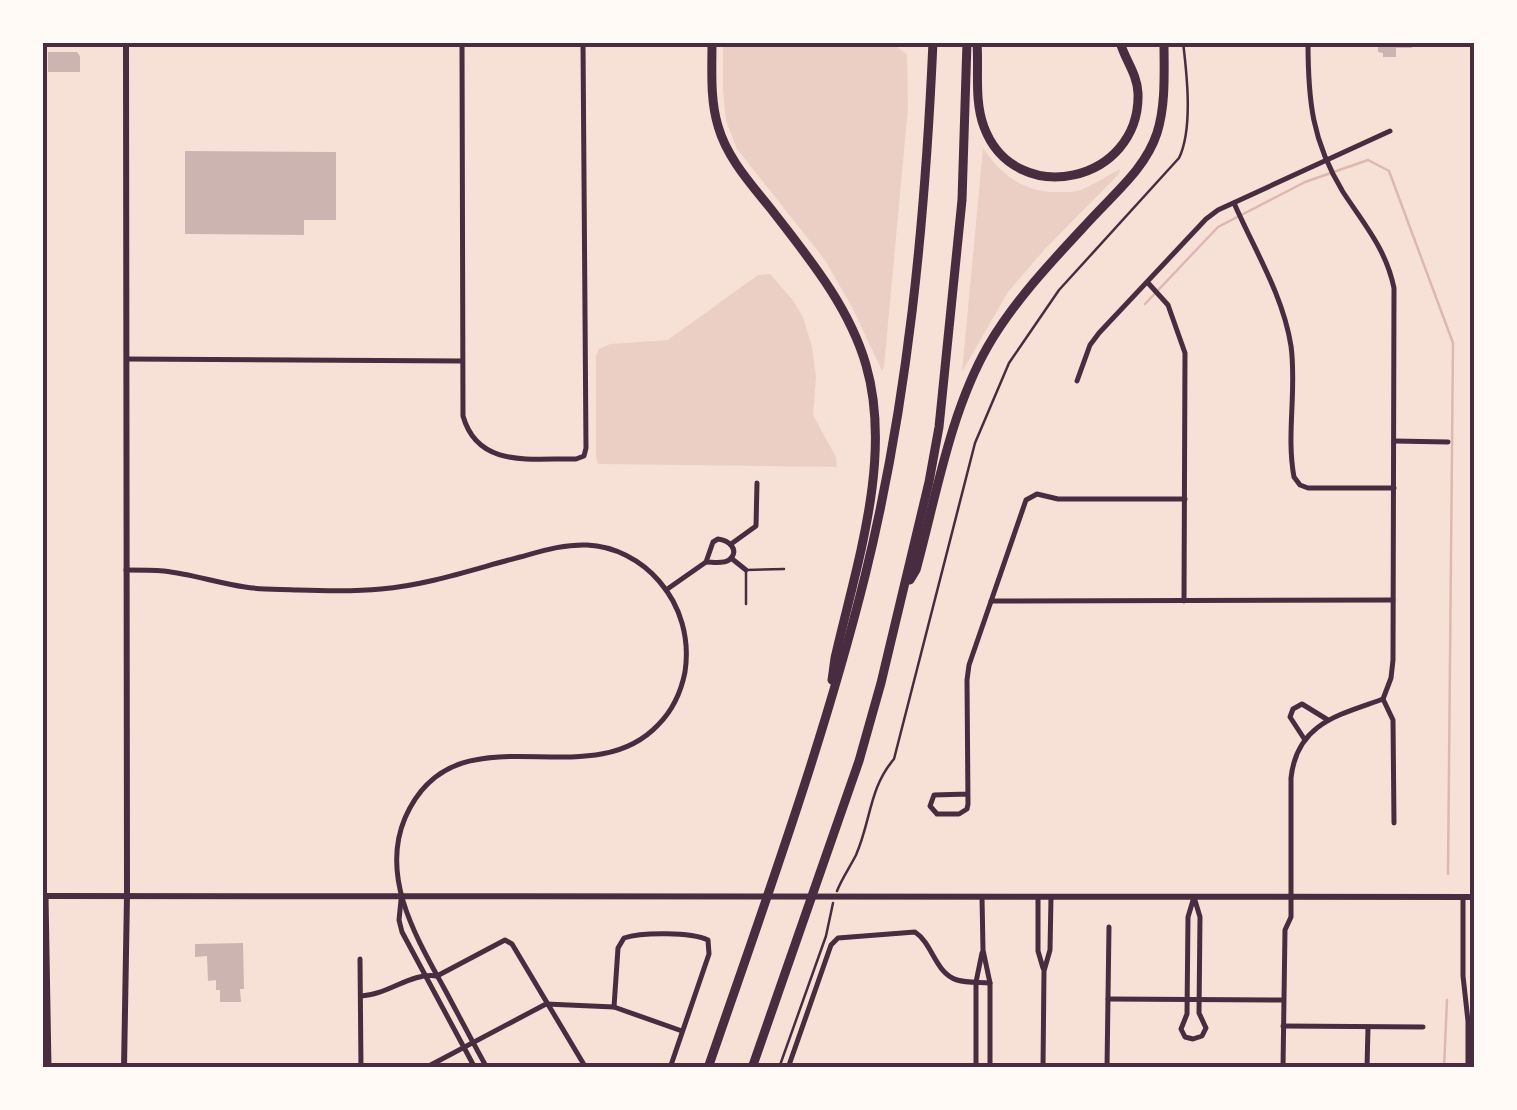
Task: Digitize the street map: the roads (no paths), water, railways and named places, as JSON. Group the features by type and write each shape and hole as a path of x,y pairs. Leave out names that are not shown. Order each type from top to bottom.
{"highway":[{"path":"712,42 714,105 725,146 841,307 867,367 876,425 875,472 835,658 828,713"},
{"path":"708,1068 828,713 866,574 898,413 918,258 933,42"},
{"path":"752,1068 859,760 929,482 939,427 962,200 967,42"},
{"path":"977,42 978,104 990,138 1002,154 1021,168 1059,177 1098,167 1119,150 1131,130 1137,107 1136,84 1120,42"},
{"path":"902,596 916,570 960,407 989,345 1022,296 1134,172 1154,142 1163,100 1164,42"}],"street":[{"path":"124,1068 126,42"},
{"path":"462,42 464,416 469,432 491,453 505,457 576,459 584,456 586,448 583,42"},
{"path":"1308,42 1313,122 1343,192 1379,244 1391,274 1395,305 1392,670 1383,699 1392,720 1394,822"},
{"path":"1077,381 1090,345 1218,210 1390,131"},
{"path":"1234,202 1288,331 1293,368 1294,478 1308,488 1394,488"},
{"path":"1148,284 1168,305 1185,353 1184,601"},
{"path":"126,359 462,360"},
{"path":"1394,441 1448,442"},
{"path":"731,544 756,526 756,482"},
{"path":"968,794 934,795 930,804 937,814 963,813 968,806 968,794 968,672 1026,500 1037,494 1048,498 1185,499"},
{"path":"666,590 706,562 725,562 731,558 731,544 716,540 706,562"},
{"path":"126,570 165,571 253,588 360,591 406,586 558,547 587,545 632,558 666,590 682,623 686,665 677,698 660,722 637,742 592,757 480,758 440,775 409,810 400,835 397,871 410,926 486,1068"},
{"path":"731,558 746,570"},
{"path":"991,601 1394,600"},
{"path":"1283,1068 1285,930 1291,917 1291,778 1296,757 1305,740 1328,720 1383,699"},
{"path":"1305,740 1290,718 1293,708 1302,704 1328,720"},
{"path":"50,1068 44,896 1474,897"},
{"path":"402,897 399,923 476,1068"},
{"path":"982,897 983,950 990,983 990,1068"},
{"path":"1038,897 1038,950 1044,971"},
{"path":"1043,1068 1050,897"},
{"path":"1194,897 1200,917 1199,1013 1206,1028 1202,1036 1193,1040 1181,1028 1187,1014 1188,917 1194,897"},
{"path":"1463,897 1468,1068"},
{"path":"1107,1068 1109,927"},
{"path":"788,1068 831,945 838,938 915,932 948,976 990,983"},
{"path":"614,1007 618,948 624,938 704,937 710,944 709,954 670,1068"},
{"path":"361,996 425,974 437,976 504,940 512,944 586,1068"},
{"path":"976,1068 976,982 983,950"},
{"path":"1188,952 1200,952"},
{"path":"360,958 361,1068"},
{"path":"1108,999 1283,1000"},
{"path":"424,1068 546,1004 614,1007 683,1031"},
{"path":"1283,1026 1424,1027"},
{"path":"1368,1026 1368,1068"},
{"path":"976,1052 989,1053"}],"lane":[{"path":"746,604 746,570 784,570"}],"waterway":[{"path":"1145,304 1218,227 1305,182 1368,160 1389,171 1453,343 1448,874"},
{"path":"1444,1068 1447,1000"}]}
